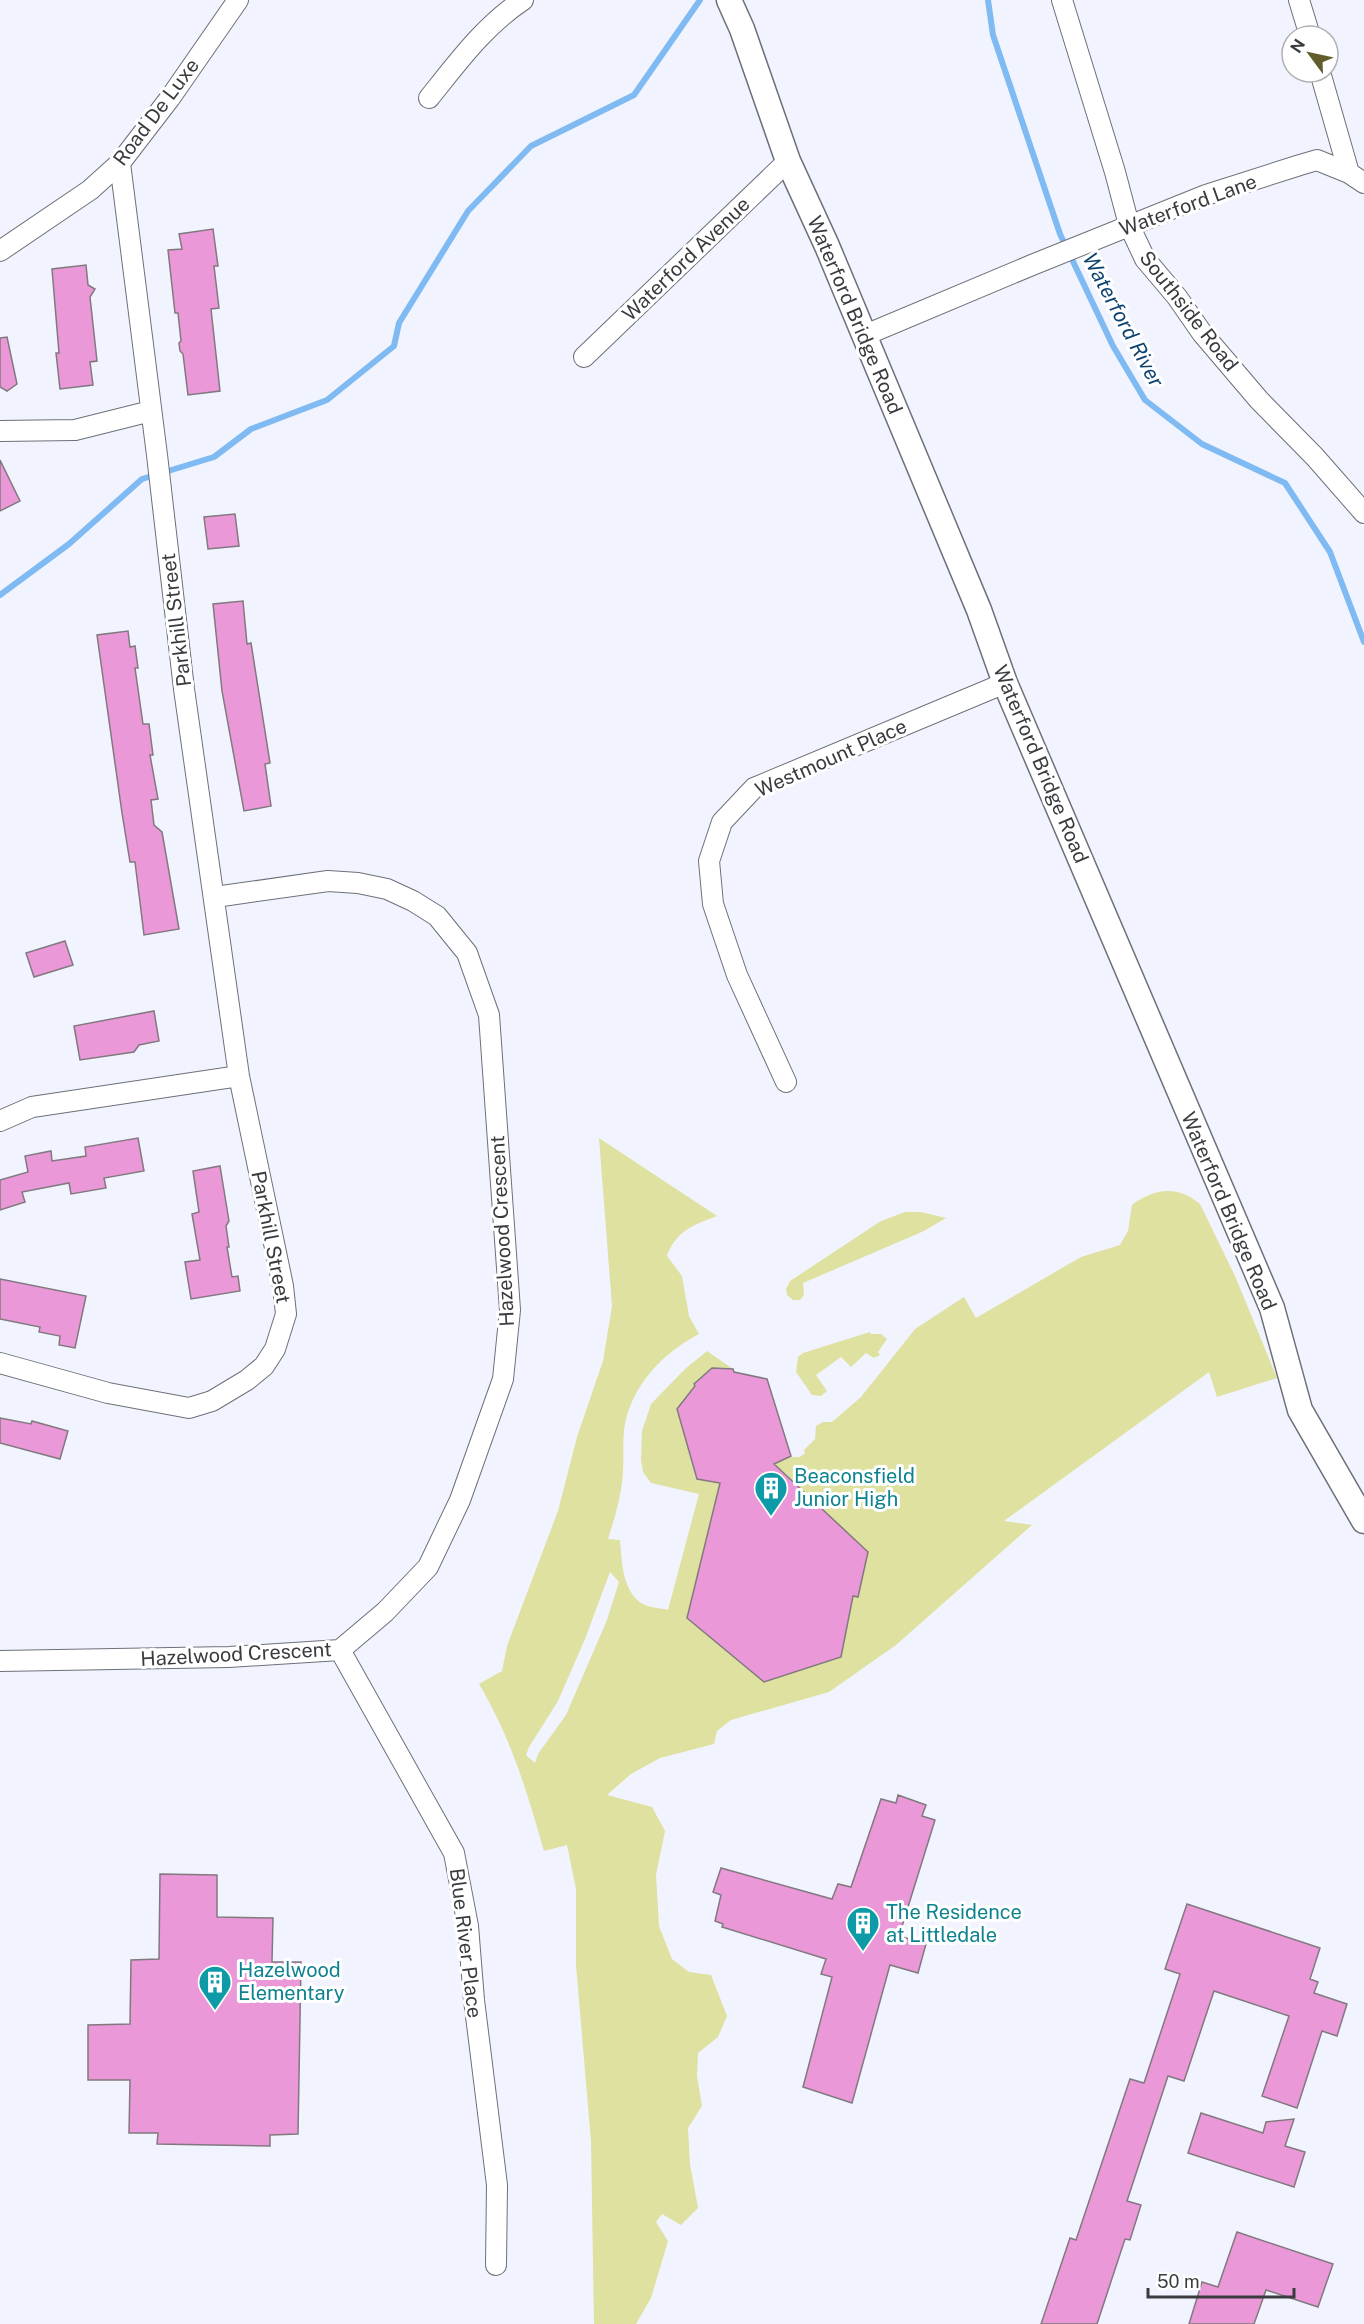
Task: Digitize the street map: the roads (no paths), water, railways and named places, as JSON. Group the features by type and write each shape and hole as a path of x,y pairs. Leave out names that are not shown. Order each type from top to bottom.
{"main road":[{"name":"Waterford Bridge Road","path":"729,0 742,29 788,161 827,246 979,610 1005,683 1272,1308 1300,1410 1364,1521"}],"street":[{"name":"Road De Luxe","path":"0,251 90,190 120,163 170,98 238,0"},
{"path":"429,98 470,46 502,14 523,0"},
{"name":"Southside Road","path":"1062,0 1116,172 1130,225 1145,259 1177,297 1202,333 1259,400 1315,457 1364,513"},
{"path":"1299,0 1306,24"},
{"path":"1324,84 1356,178"},
{"name":"Waterford Lane","path":"863,336 1206,195 1317,160 1356,178"},
{"name":"Waterford Avenue","path":"584,357 788,161"},
{"name":"Parkhill Street","path":"0,1363 108,1393 189,1408 212,1401 247,1380 264,1366 275,1348 286,1314 283,1286 239,1076 184,689 120,163"},
{"path":"0,431 75,430 151,411"},
{"name":"Westmount Place","path":"786,1082 737,975 713,904 709,861 722,822 754,788 1005,683"},
{"name":"Hazelwood Crescent","path":"0,1661 229,1657 340,1650 385,1612 428,1567 460,1500 503,1379 510,1310 489,1015 467,953 437,916 387,889 358,883 328,881 215,897"},
{"path":"0,1121 32,1107 239,1076"},
{"name":"Blue River Place","path":"340,1650 454,1853 468,1926 475,2011 497,2185 496,2265"}],"waterway":[{"path":"0,595 69,544 142,479 214,457 251,429 327,400 394,346 399,323 468,211 531,146 634,95 700,0"},
{"name":"Waterford River","path":"988,0 993,35 1060,234 1113,346 1145,400 1202,444 1285,483 1330,552 1364,642"}],"place":[{"name":"Beaconsfield Junior High","path":"771,1517"},
{"name":"The Residence at Littledale","path":"863,1952"},
{"name":"Hazelwood Elementary","path":"215,2011"}]}
